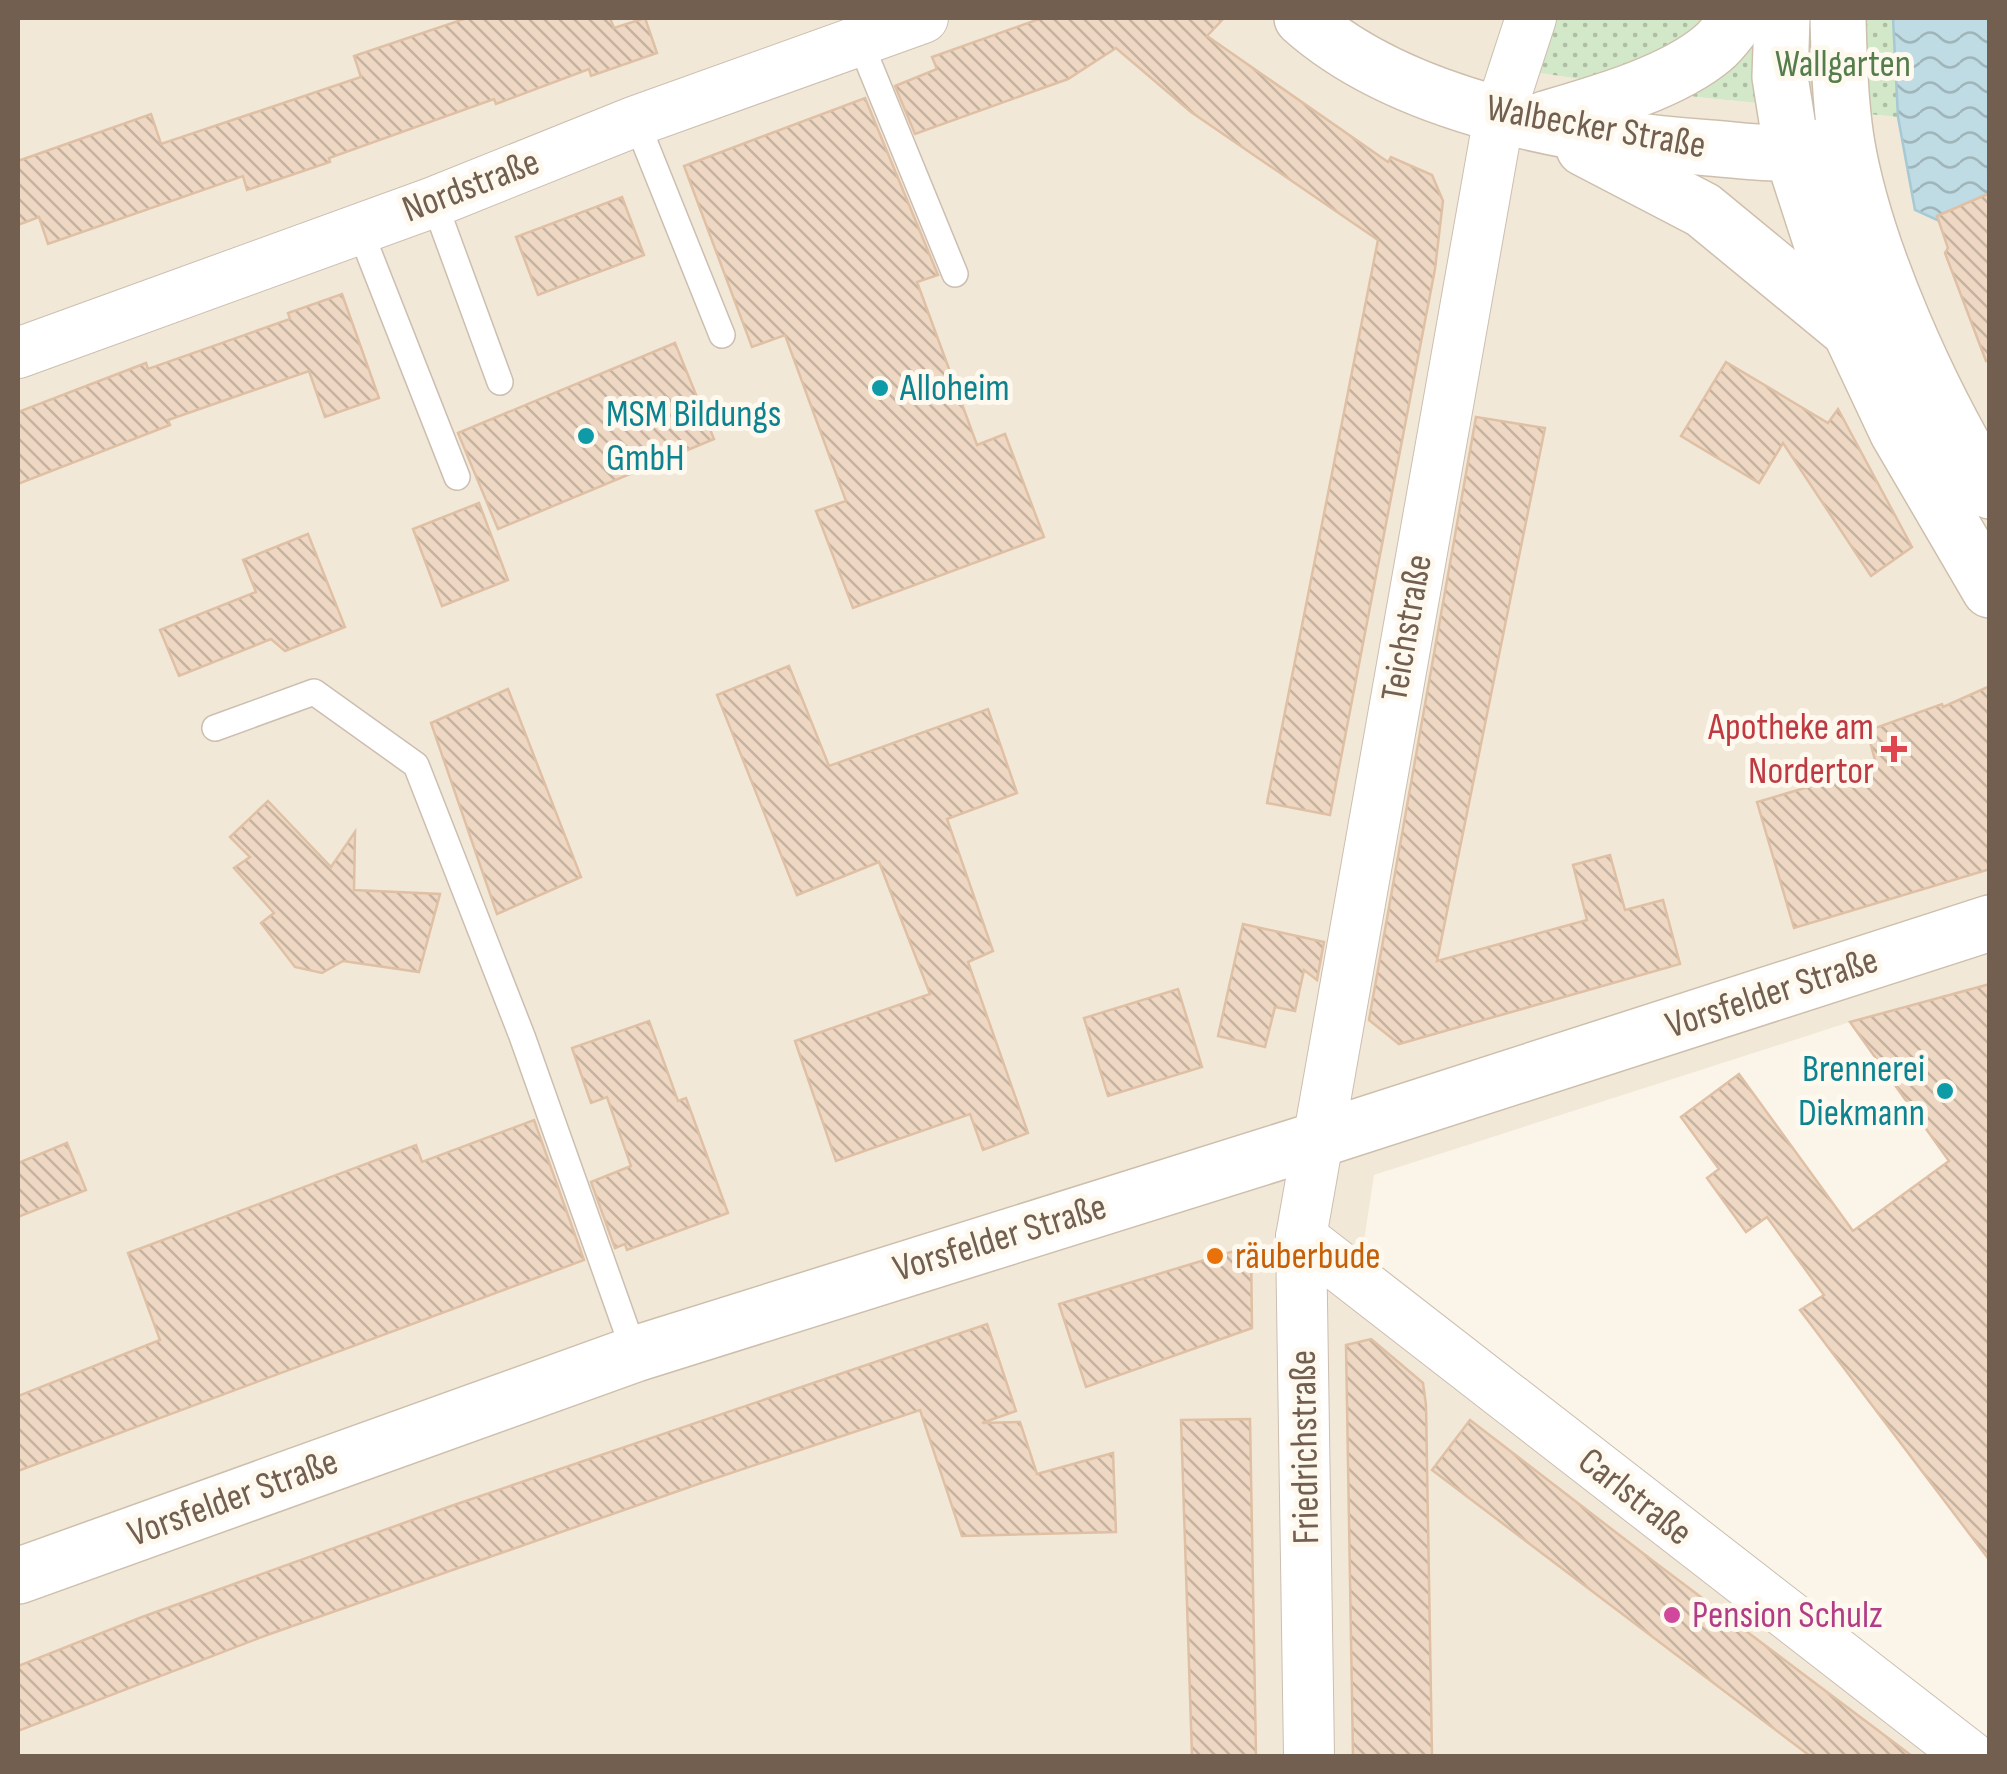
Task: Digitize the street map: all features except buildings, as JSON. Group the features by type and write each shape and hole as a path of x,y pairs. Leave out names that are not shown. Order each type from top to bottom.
{"main road":[{"name":"Walbecker Straße","path":"1302,18 1367,62 1421,87 1515,119 1668,145 1792,152 1846,141"},
{"path":"1515,119 1613,99 1714,48 1739,18"},
{"path":"1782,18 1780,78 1792,152 1850,331 1897,431 1990,590"},
{"path":"1838,18 1846,141 1870,234 1946,413 1990,492"},
{"path":"1515,119 1703,210 1850,331"},
{"name":"Vorsfelder Straße","path":"18,1576 635,1354 1990,923"}],"street":[{"name":"Nordstraße","path":"18,354 434,202 636,121 923,18"},
{"name":"Teichstraße","path":"1317,1140 1515,119 1531,18"},
{"name":"Friedrichstraße","path":"1309,1756 1301,1237 1317,1140"},
{"name":"Carlstraße","path":"1301,1237 1970,1756"}],"lane":[{"path":"860,42 956,274"},
{"path":"636,121 722,335"},
{"path":"434,202 500,382"},
{"path":"359,228 457,477"},
{"path":"215,728 314,692 416,765 522,1036 635,1354"}],"shaded area":[{"path":"18,18 1505,18 1489,65 1697,97 1898,117 1915,210 1944,223 1989,323 1989,984 1850,1022 1374,1175 1364,1241 1378,1263 1989,1740 1989,1756 18,1756"}],"green space":[{"name":"Wallgarten","path":"1505,18 1893,18 1898,117 1697,97 1488,65"}],"water":[{"path":"1893,18 1989,18 1989,323 1944,223 1915,210 1898,117"}],"place":[{"name":"Alloheim","path":"880,388"},
{"name":"MSM Bildungs GmbH","path":"586,436"},
{"name":"Apotheke am Nordertor","path":"1894,749"},
{"name":"Brennerei Diekmann","path":"1945,1091"},
{"name":"räuberbude","path":"1215,1256"},
{"name":"Pension Schulz","path":"1672,1615"}]}
